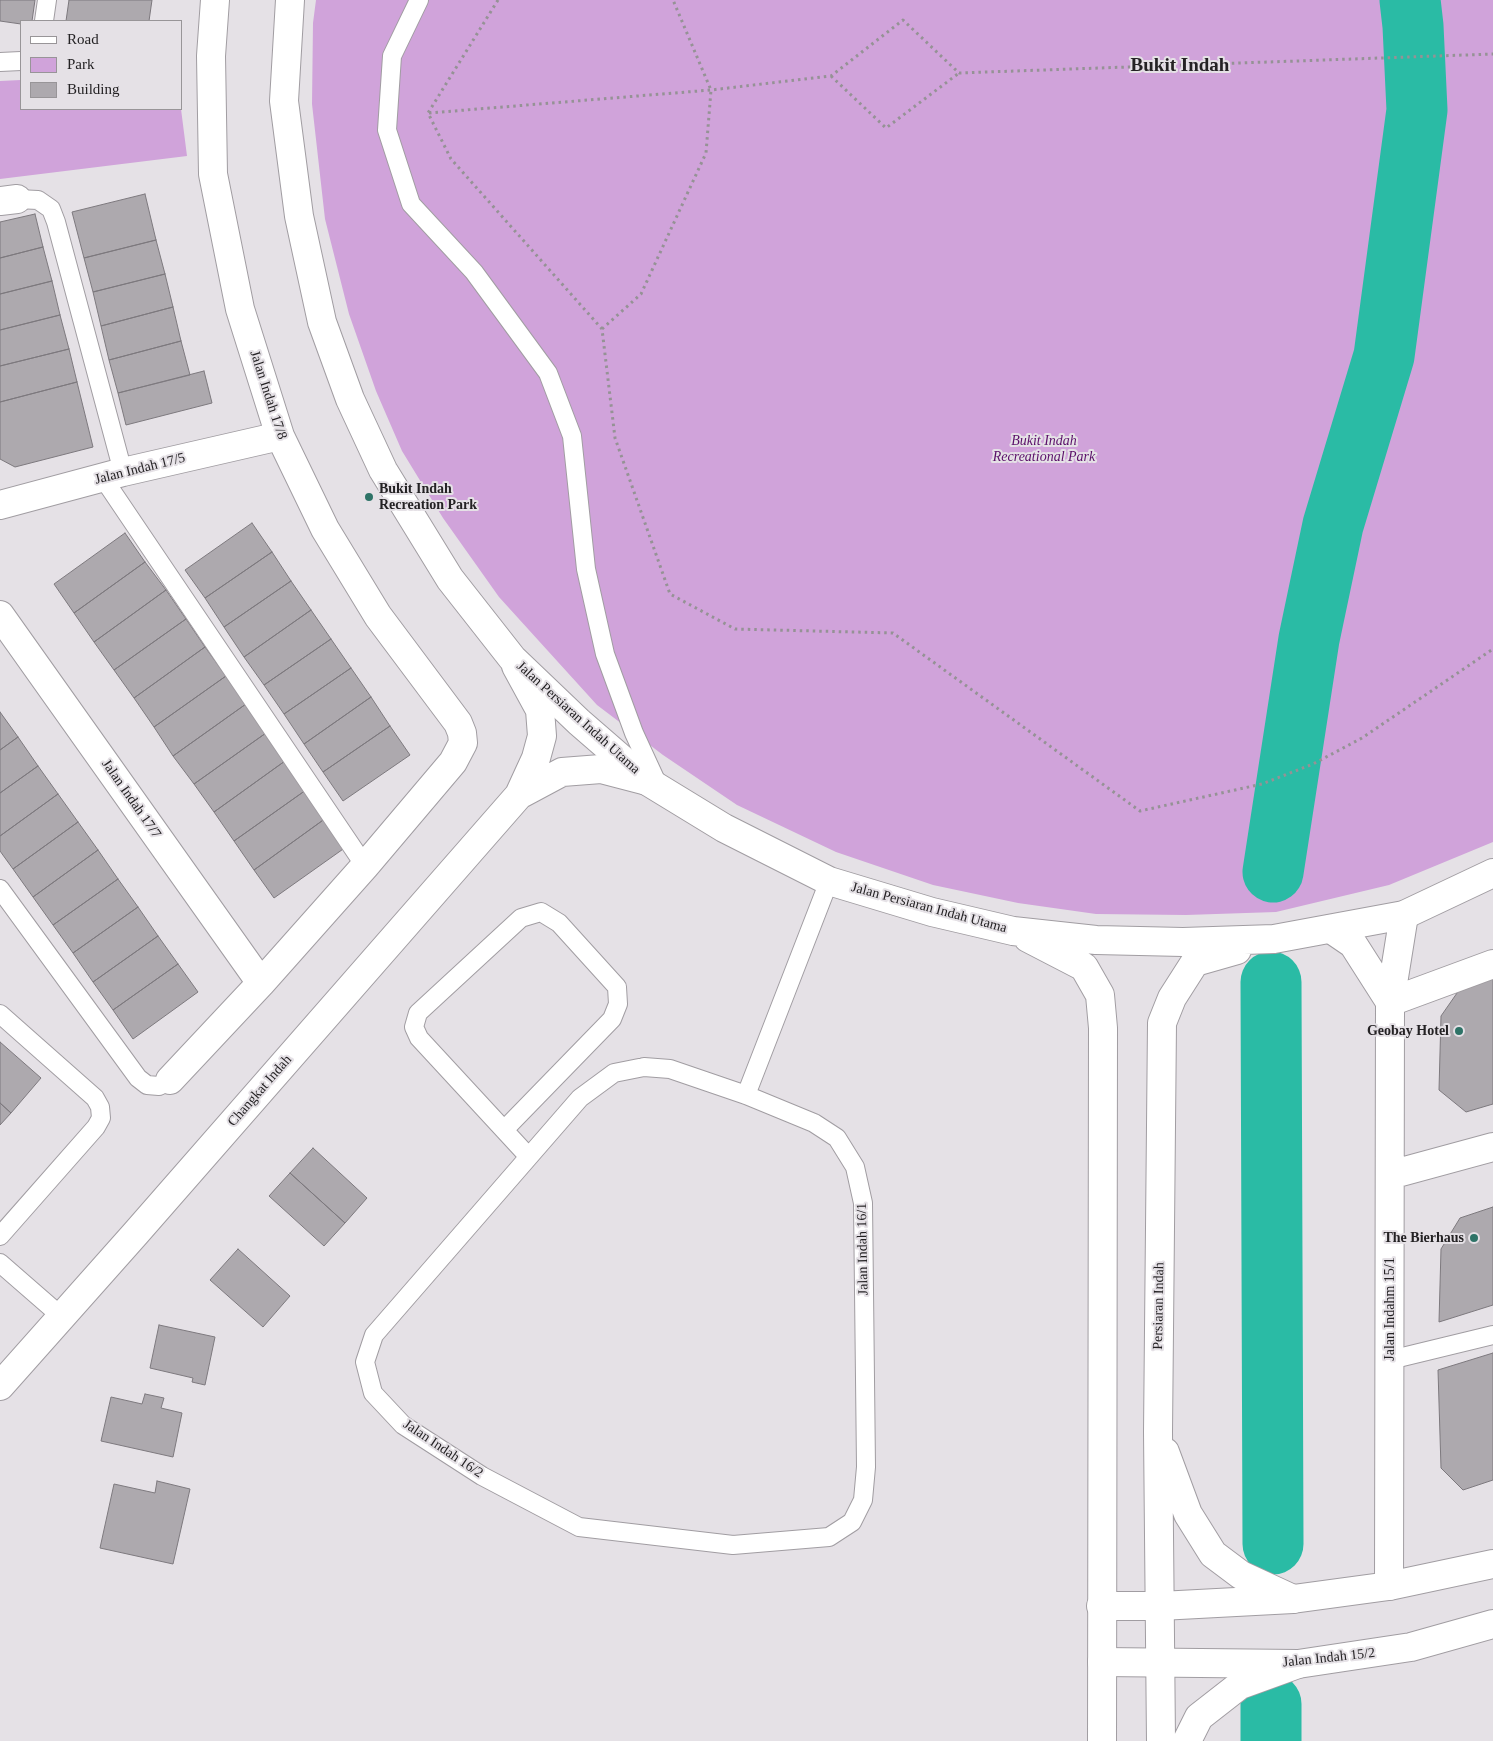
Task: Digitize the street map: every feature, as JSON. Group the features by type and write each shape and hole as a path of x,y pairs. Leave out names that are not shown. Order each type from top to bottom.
{"street":[{"name":"Jalan Indah 17/8","path":"216,0 211,56 213,174 240,309 280,436 325,529 378,616 458,723 462,733 463,743 453,762 365,866"},
{"name":"Jalan Persiaran Indah Utama","path":"290,0 284,101 299,216 322,322 350,399 383,470 450,579 512,658 579,722 653,785 724,828 829,881 932,912 1013,931 1096,940 1183,942 1274,939 1404,915 1493,873"},
{"name":"Jalan Indah 17/5","path":"0,506 113,475 280,436"},
{"name":"Jalan Indah 17/7","path":"0,615 261,983"},
{"name":"Changkat Indah","path":"0,1386 519,795 536,758 542,736 540,710 512,658"},
{"name":"Changkat Indah","path":"519,795 562,772 601,769 653,785"},
{"path":"170,1080 261,983 365,866"},
{"name":"Jalan Indahm 15/1","path":"1389,1586 1390,1002 1404,915"},
{"path":"1331,929 1353,944 1390,1002 1493,964"},
{"path":"1013,931 1084,967 1100,995 1103,1028 1102,1741"},
{"name":"Persiaran Indah","path":"1161,1741 1158,1432 1162,1023 1172,998 1195,962 1274,939"},
{"path":"1390,1175 1493,1147"},
{"path":"1158,1432 1188,1514 1213,1554 1241,1575 1293,1599"},
{"path":"1102,1606 1160,1606 1293,1599 1389,1586 1493,1564"},
{"name":"Jalan Indah 15/2","path":"1102,1662 1160,1661 1298,1664 1411,1648 1493,1624"},
{"path":"1188,1741 1199,1717 1240,1685 1298,1664"}],"lane":[{"path":"44,20 47,0"},
{"path":"418,0 392,56 387,130 411,204 474,272 548,373 572,436 586,569 605,654 653,785"},
{"path":"0,62 20,61"},
{"path":"8,200 38,200 51,209 56,222 113,475 365,866"},
{"path":"746,1095 829,881"},
{"path":"1,891 138,1078 148,1086 159,1086 170,1080"},
{"path":"504,1130 612,1019 618,1004 617,987 559,923 541,912 521,918 418,1013 414,1028 419,1038 528,1156"},
{"path":"0,1014 94,1098 100,1107 101,1118 96,1127 0,1236"},
{"name":"Jalan Indah 16/2","path":"746,1095 670,1069 644,1067 614,1073 580,1098 374,1336 366,1362 373,1393 403,1425 482,1476 579,1527 733,1545 829,1537 852,1522 863,1500 866,1467"},
{"name":"Jalan Indah 16/1","path":"746,1095 822,1128 837,1138 855,1167 863,1203 866,1467"},
{"path":"0,1263 62,1317"},
{"path":"1390,1360 1493,1335"}],"path":[{"path":"428,114 498,0"},
{"path":"602,329 641,294 706,153 711,90 673,0"},
{"path":"428,114 711,90 830,76 903,20 960,73"},
{"path":"830,76 886,128 960,73 1493,54"},
{"path":"428,114 451,159 602,329 615,438 670,594 735,629 892,633 1140,811 1262,784 1313,764 1362,738 1493,649"}],"green space":[{"name":"Bukit Indah Recreational Park","path":"316,0 1493,0 1493,842 1389,885 1276,912 1186,915 1096,914 1018,903 933,885 836,852 737,805 663,755 597,705 499,597 443,518 402,451 376,391 349,314 325,219 312,104 313,23"},
{"path":"20,80 20,110 181,110 187,156 0,179 0,81"}],"building":[{"path":"0,0 35,0 32,20 20,20 20,24 0,21"},
{"path":"69,0 152,0 149,20 66,20"},
{"path":"145,194 156,240 84,258 72,212"},
{"path":"35,214 43,247 0,258 0,222"},
{"path":"156,240 165,274 93,292 84,258"},
{"path":"43,247 52,281 0,294 0,258"},
{"path":"165,274 173,307 101,326 93,292"},
{"path":"52,281 60,315 0,330 0,294"},
{"path":"173,307 181,341 109,360 101,326"},
{"path":"60,315 69,349 0,366 0,330"},
{"path":"181,341 190,375 118,393 109,360"},
{"path":"69,349 77,382 0,402 0,366"},
{"path":"204,371 212,403 126,425 118,393"},
{"path":"77,382 93,447 15,467 0,459 0,402"},
{"path":"252,523 272,552 205,598 185,570"},
{"path":"125,533 145,562 74,613 54,584"},
{"path":"272,552 291,581 224,627 205,598"},
{"path":"145,562 166,590 94,642 74,613"},
{"path":"291,581 311,610 244,657 224,627"},
{"path":"166,590 186,619 114,670 94,642"},
{"path":"311,610 331,639 264,685 244,657"},
{"path":"186,619 205,647 134,698 114,670"},
{"path":"331,639 351,668 284,714 264,685"},
{"path":"205,647 226,676 154,727 134,698"},
{"path":"351,668 371,697 304,744 284,714"},
{"path":"226,676 246,704 173,756 154,727"},
{"path":"371,697 390,726 323,772 304,744"},
{"path":"246,704 266,733 194,784 173,756"},
{"path":"0,712 18,737 0,750"},
{"path":"390,726 410,755 343,801 323,772"},
{"path":"266,733 285,761 214,812 194,784"},
{"path":"18,737 38,766 0,793 0,750"},
{"path":"285,761 306,790 234,841 214,812"},
{"path":"38,766 58,794 0,836 0,793"},
{"path":"306,790 326,818 254,870 234,841"},
{"path":"58,794 78,822 13,869 0,851 0,836"},
{"path":"326,818 346,847 274,898 254,870"},
{"path":"78,822 98,850 33,897 13,869"},
{"path":"98,850 118,879 53,925 33,897"},
{"path":"118,879 138,907 73,953 53,925"},
{"path":"138,907 158,936 93,982 73,953"},
{"path":"158,936 178,964 113,1010 93,982"},
{"path":"178,964 198,992 133,1039 113,1010"},
{"path":"1493,975 1493,1104 1466,1112 1439,1090 1441,1016 1464,983"},
{"path":"0,1042 41,1078 11,1113 0,1103"},
{"path":"0,1103 11,1113 0,1125"},
{"path":"313,1148 367,1198 345,1223 290,1173"},
{"path":"290,1173 345,1223 324,1246 269,1196"},
{"path":"1493,1207 1493,1305 1439,1322 1441,1249 1460,1218"},
{"path":"238,1249 290,1296 263,1327 210,1280"},
{"path":"159,1325 215,1337 205,1385 192,1382 193,1378 150,1368"},
{"path":"1493,1353 1493,1480 1463,1490 1441,1468 1438,1370"},
{"path":"145,1394 164,1398 161,1408 182,1413 173,1457 101,1441 111,1397 142,1404"},
{"path":"157,1481 190,1489 173,1564 100,1548 114,1484 155,1493"}],"waterway":[{"path":"1273,872 1309,639 1333,525 1384,356 1417,110 1410,0"},
{"path":"1271,982 1273,1544"},
{"path":"1271,1704 1271,1741"}],"place":[{"name":"Bukit Indah Recreation Park","path":"369,497"},
{"name":"Geobay Hotel","path":"1459,1031"},
{"name":"The Bierhaus","path":"1474,1238"}],"district":[{"name":"Bukit Indah","path":"1180,66"}]}
